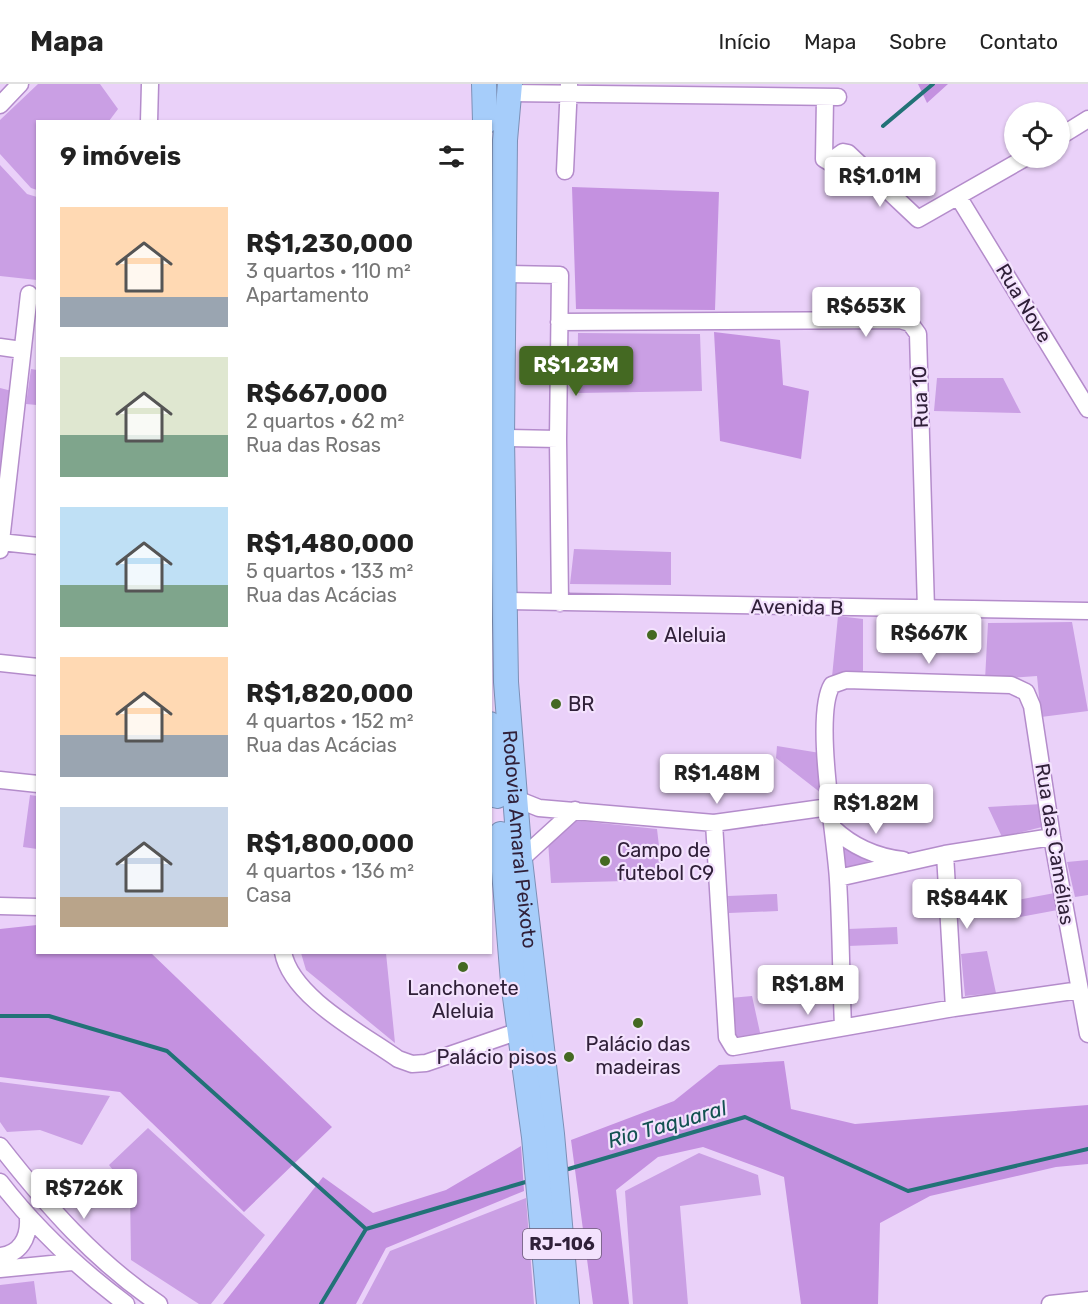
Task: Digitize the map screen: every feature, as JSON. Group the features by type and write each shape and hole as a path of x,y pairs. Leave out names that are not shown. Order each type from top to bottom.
{"highway":[{"path":"484,84 485,120"},
{"name":"Rodovia Amaral Peixoto","path":"509,88 505,150 502,438 506,682 543,1135 548,1185 567,1304"},
{"name":"Rodovia Amaral Peixoto","path":"492,745 519,1031 543,1135"},
{"name":"Rodovia Amaral Peixoto","path":"548,1185 549,1304"}],"street":[{"path":"0,105 20,84"},
{"path":"149,120 150,84"},
{"path":"509,88 831,98 825,160 830,161 843,152 848,153 914,217 923,219 1008,168"},
{"path":"565,171 569,89"},
{"path":"1070,130 1088,119"},
{"name":"Rua Nove","path":"959,198 1082,386 1088,409"},
{"path":"504,274 560,275 558,439 560,603"},
{"path":"29,294 0,545 36,546"},
{"name":"Rua 10","path":"559,322 900,320 910,322 918,334 926,609"},
{"path":"0,347 22,350"},
{"path":"502,438 558,439"},
{"name":"Avenida B","path":"506,601 1088,611"},
{"path":"0,663 36,667"},
{"name":"Rua das Camélias","path":"829,807 825,701 832,685 846,680 1011,685 1026,692 1032,706 1052,837 1088,1034"},
{"path":"0,780 36,784"},
{"path":"514,798 539,808 714,823 829,807 838,878 843,1027"},
{"path":"520,860 575,810"},
{"path":"714,823 727,1037 730,1045 738,1047 954,1008 1080,990"},
{"path":"833,828 846,839 870,852 910,861"},
{"path":"838,878 945,854 1052,837"},
{"path":"945,854 954,1008"},
{"path":"0,906 36,907"},
{"path":"283,954 284,962 295,982 313,998 398,1059 412,1064 426,1063 519,1031"},
{"path":"0,1147 63,1224 126,1282 159,1304"},
{"path":"0,1182 28,1219 72,1262 121,1300 126,1282"},
{"path":"0,1256 9,1255 25,1241 28,1219"},
{"path":"0,1269 72,1262"},
{"path":"1050,1304 1088,1300"}],"shaded area":[{"path":"38,84 100,84 118,109 110,120 36,120 36,190 31,188 0,154 0,120"},
{"path":"918,84 948,84 927,103"},
{"path":"0,165 27,194 36,197 36,280 0,276"},
{"path":"572,187 719,192 715,310 576,309"},
{"path":"714,332 780,340 783,385 809,391 801,459 720,441"},
{"path":"578,333 700,334 702,391 577,393"},
{"path":"31,369 36,370 36,405 26,404"},
{"path":"937,378 1003,378 1021,413 934,411"},
{"path":"0,388 12,391 0,477"},
{"path":"574,549 671,552 671,585 570,584"},
{"path":"838,616 863,619 863,674 832,677"},
{"path":"1072,622 1088,711 1041,717 1037,676 985,680 988,623"},
{"path":"777,746 820,753 821,793 776,758"},
{"path":"30,795 36,796 36,849 23,847"},
{"path":"1042,804 1046,826 1002,837 988,807"},
{"name":"Campo de futebol C9","path":"572,820 657,829 663,880 551,883 548,841"},
{"path":"839,840 878,858 847,870 838,856"},
{"path":"1088,860 1088,895 1075,897 1067,862"},
{"path":"1060,892 1063,909 1015,918 1012,901"},
{"path":"777,894 778,911 729,913 728,896"},
{"path":"36,925 36,954 152,954 332,1127 244,1212 120,1092 0,1077 0,929"},
{"path":"897,927 898,944 848,946 848,929"},
{"path":"987,951 996,993 965,996 961,954"},
{"path":"301,954 386,954 395,1043 306,970"},
{"path":"752,996 761,1037 734,1038 730,998"},
{"path":"784,1061 791,1109 855,1124 1088,1105 1088,1164 1056,1167 930,1196 880,1223 878,1304 801,1304 784,1177 703,1147 658,1157 616,1190 629,1304 593,1304 571,1140 674,1101 719,1065"},
{"path":"0,1082 110,1096 82,1145 40,1130 7,1132 0,1122"},
{"path":"148,1128 265,1235 211,1304 199,1304 131,1260 130,1192 109,1165"},
{"path":"521,1146 524,1191 386,1248 356,1304 223,1304 323,1177 373,1213 446,1190"},
{"path":"699,1153 758,1175 761,1195 680,1206 688,1304 633,1304 625,1191"},
{"path":"526,1198 534,1304 362,1304 390,1251"},
{"path":"34,1281 37,1304 0,1304 0,1285"}],"waterway":[{"path":"883,126 933,84"},
{"path":"0,1016 49,1016 167,1051 366,1229"},
{"name":"Rio Taquaral","path":"565,1170 745,1117 908,1191 1088,1149"},
{"name":"Rio Taquaral","path":"321,1304 366,1229 529,1181"}],"place":[{"name":"Aleluia","path":"652,635"},
{"name":"BR","path":"556,704"},
{"name":"Campo de futebol C9","path":"605,861"},
{"name":"Lanchonete Aleluia","path":"463,967"},
{"name":"Palácio das madeiras","path":"638,1023"},
{"name":"Palácio pisos","path":"569,1057"}]}
